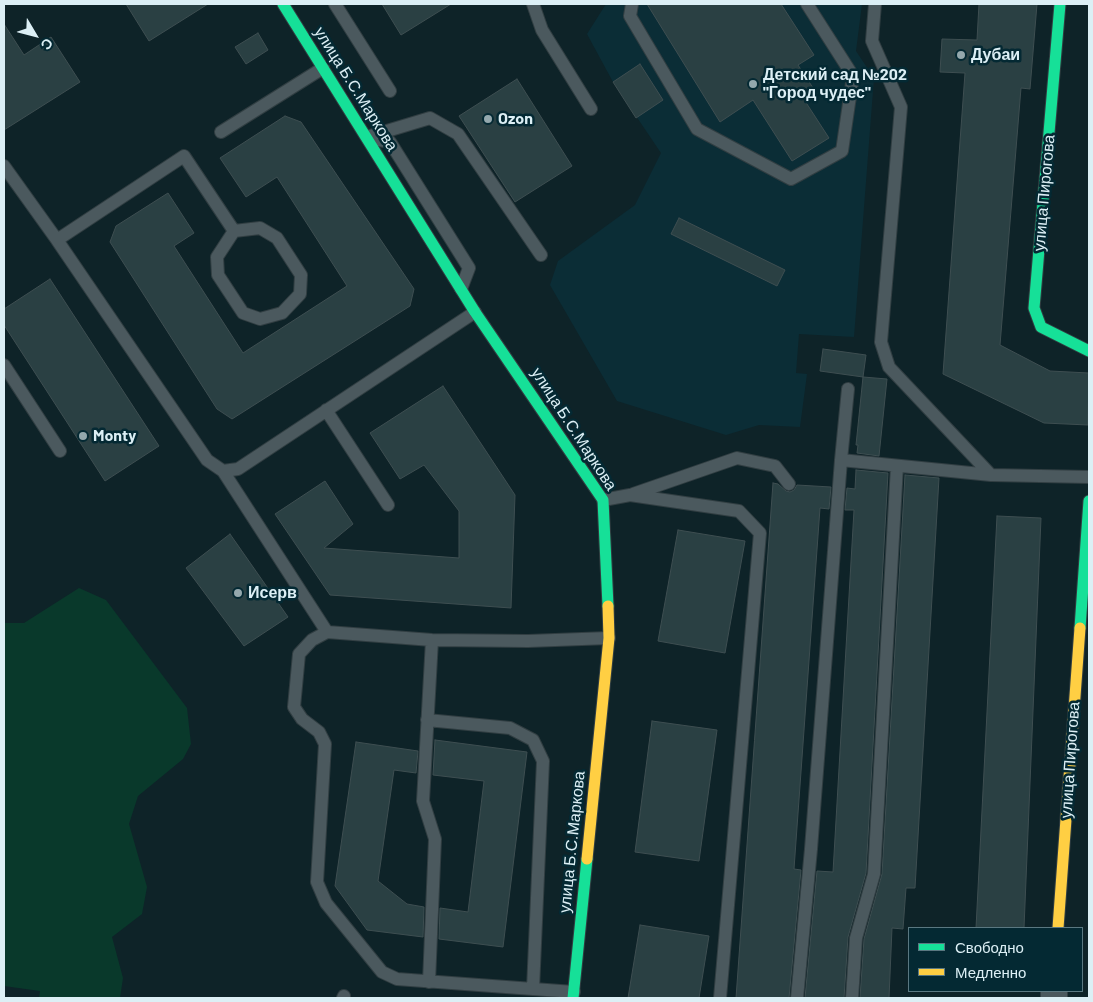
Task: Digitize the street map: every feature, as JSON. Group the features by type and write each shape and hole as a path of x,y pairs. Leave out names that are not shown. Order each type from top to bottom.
{"street":[{"name":"улица Б.С.Маркова","path":"283,4 475,312 604,500 609,638 573,995"},
{"name":"улица Пирогова","path":"1060,4 1034,308 1041,327 1089,351"},
{"name":"улица Пирогова","path":"1058,927 1089,501"}],"lane":[{"path":"335,4 390,91"},
{"path":"533,4 542,30 591,109"},
{"path":"632,4 630,16 697,129 791,179 842,151 853,76 807,4"},
{"path":"875,4 872,41 901,107 881,342 889,367 991,475"},
{"path":"221,132 323,68"},
{"path":"367,137 430,118 458,134 541,255"},
{"path":"367,137 390,142 469,268 461,289"},
{"path":"57,240 184,156 234,232"},
{"path":"4,166 57,240 207,460 223,471 327,632"},
{"path":"260,228 278,238 301,275 300,294 282,313 260,319 244,313 218,275 217,257 234,232 260,228"},
{"path":"223,471 238,469 475,312"},
{"path":"4,365 60,451"},
{"path":"797,998 811,849 848,389"},
{"path":"326,410 388,505"},
{"path":"604,500 630,495 737,458 775,466 789,484"},
{"path":"841,460 991,475 1089,477"},
{"path":"852,998 856,938 874,874 897,466"},
{"path":"630,495 739,511 760,533 720,998"},
{"path":"573,995 533,989 397,979 382,972 326,903 318,882 325,744 319,732 302,719 294,707 299,654 312,640 327,632 432,640 528,641 609,638"},
{"path":"429,982 435,839 423,801 432,640"},
{"path":"427,720 510,728 532,740 544,761 533,989"}],"shaded area":[{"path":"606,4 862,4 856,51 874,78 854,337 799,334 796,373 807,374 800,427 759,425 726,435 617,401 550,285 558,261 635,205 661,153 613,82 587,34"}],"green space":[{"path":"79,588 106,600 187,708 191,744 183,759 138,796 129,824 147,887 142,914 112,937 123,978 120,998 39,998 40,991 4,986 4,623 24,623"}],"building":[{"path":"126,4 208,4 149,41"},
{"path":"382,4 451,4 401,35"},
{"name":"Детский сад №202 \"Город чудес\"","path":"647,4 781,4 814,55 798,65 817,94 805,101 829,138 792,161 753,100 720,122"},
{"path":"979,4 1037,4 1030,89 1021,88 1000,345 1050,371 1089,373 1088,425 1044,423 943,374 965,73 940,72 942,39 977,40"},
{"path":"4,24 24,55 51,37 80,82 4,130"},
{"path":"258,33 268,50 246,64 235,47"},
{"path":"640,64 663,100 636,118 613,82"},
{"path":"517,79 572,166 515,202 459,116"},
{"path":"285,116 301,122 414,289 410,306 232,419 217,409 110,242 116,226 168,193 194,233 174,246 243,353 347,286 277,177 246,197 220,158"},
{"path":"679,218 785,270 777,286 671,234"},
{"path":"50,279 159,446 105,481 4,325 4,309"},
{"path":"823,349 866,355 863,377 820,371"},
{"path":"863,377 887,379 879,456 857,453 858,445 856,445"},
{"path":"443,386 515,495 511,608 330,595 275,514 325,481 353,524 324,548 459,558 459,511 424,465 400,479 370,433"},
{"path":"856,470 888,473 866,873 848,937 844,998 805,998 817,871 833,872 854,510 845,510 847,488 855,489"},
{"path":"905,475 939,478 915,888 906,888 903,929 892,928 889,998 860,998 864,939 882,874"},
{"path":"773,483 790,492 797,485 831,487 829,509 820,508 794,869 801,870 789,998 736,998"},
{"path":"997,516 1041,518 1024,927 976,927"},
{"path":"678,530 745,541 725,653 658,641"},
{"name":"Исерв","path":"230,534 288,617 244,646 186,568"},
{"path":"652,721 717,730 699,861 635,852"},
{"path":"435,740 527,752 503,947 439,939 440,908 468,912 484,781 433,775"},
{"path":"356,742 418,751 416,773 394,770 378,881 407,904 424,907 423,937 367,930 335,886"},
{"path":"640,925 709,936 699,998 628,998"}],"traffic: fast":[{"path":"283,4 475,312 603,500 608,606"},
{"path":"1060,4 1034,308 1041,327 1089,351"},
{"path":"1080,628 1089,501"},
{"path":"573,998 587,859"}],"traffic: slow":[{"path":"587,859 609,638 608,606"},
{"path":"1058,927 1080,628"}],"place":[{"name":"Дубаи","path":"961,55"},
{"name":"Детский сад №202 \"Город чудес\"","path":"753,84"},
{"name":"Ozon","path":"488,119"},
{"name":"Monty","path":"83,436"},
{"name":"Исерв","path":"238,593"}]}
